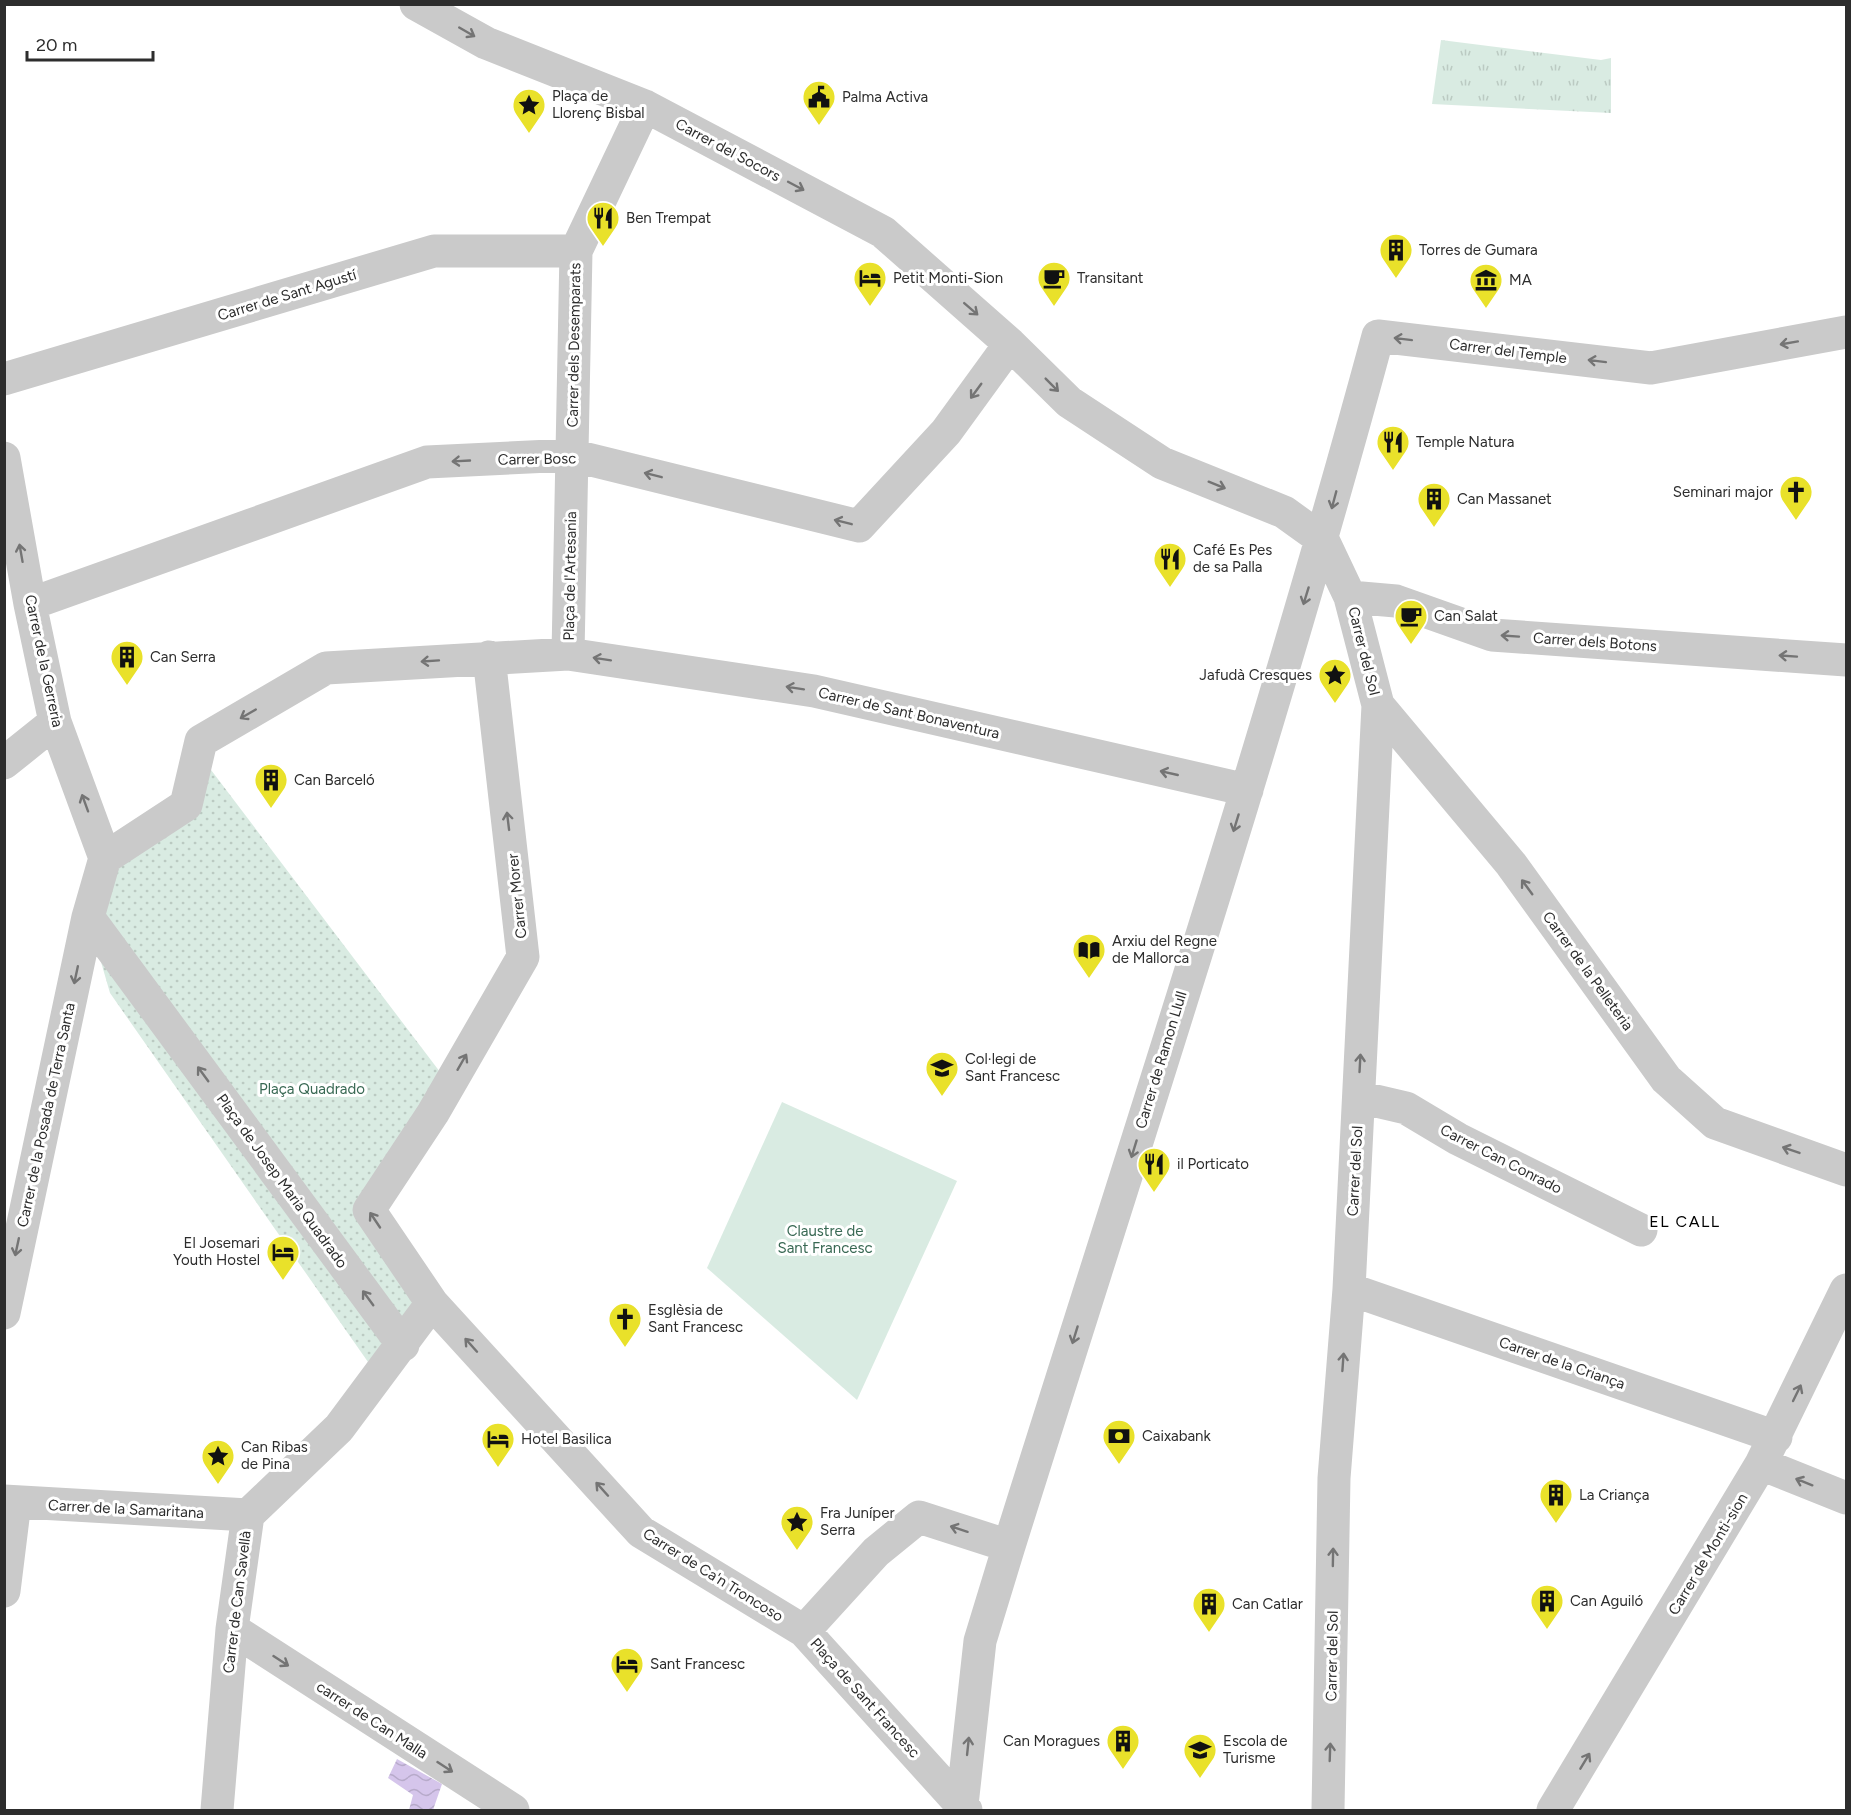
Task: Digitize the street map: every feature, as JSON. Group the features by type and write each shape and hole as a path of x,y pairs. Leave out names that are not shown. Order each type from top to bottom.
{"street":[{"name":"Carrer del Socors","path":"416,4 486,43 645,106 883,232 1010,344 1069,402 1162,463 1284,512 1323,540"},
{"name":"Carrer dels Desemparats","path":"572,455 576,251 645,106"},
{"name":"Carrer de Sant Agustí","path":"4,379 434,252 576,251"},
{"name":"Carrer del Temple","path":"1323,540 1378,336 1651,368 1846,332"},
{"name":"Carrer Bosc","path":"30,604 428,462 572,455 859,525 946,432 1010,344"},
{"name":"Plaça de l'Artesania","path":"105,858 186,805 201,741 326,668 568,654 572,455"},
{"name":"Carrer de la Gerreria","path":"4,458 30,604 55,722 105,858"},
{"name":"Carrer del Sol","path":"1323,540 1350,597 1377,705 1349,1289 1334,1478 1329,1810"},
{"name":"Carrer de Ramon Llull","path":"1009,1546 1323,540"},
{"name":"Carrer dels Botons","path":"1350,597 1396,601 1492,635 1846,660"},
{"name":"Carrer de Sant Bonaventura","path":"568,654 814,691 1246,790"},
{"name":"Carrer Morer","path":"432,1303 369,1210 433,1113 523,957 489,657"},
{"name":"Carrer de la Pelleteria","path":"1377,705 1511,864 1666,1079 1715,1123 1846,1170"},
{"path":"4,762 55,722"},
{"path":"88,917 105,858"},
{"name":"Carrer de la Posada de Terra Santa","path":"4,1313 88,917"},
{"name":"Plaça de Josep Maria Quadrado","path":"88,917 403,1346"},
{"name":"Carrer Can Conrado","path":"1359,1097 1406,1108 1458,1138 1641,1230"},
{"name":"Carrer de la Criança","path":"1349,1289 1768,1451 1846,1498"},
{"name":"Carrer de Monti-sion","path":"1553,1810 1768,1451 1846,1290"},
{"path":"403,1346 432,1303"},
{"name":"Carrer de Ca'n Troncoso","path":"432,1303 641,1532 804,1631"},
{"name":"Carrer de Can Savellà","path":"217,1810 232,1629 248,1515 339,1428 403,1346"},
{"path":"4,1591 10,1502"},
{"name":"Carrer de la Samaritana","path":"10,1502 248,1515"},
{"name":"Plaça de Sant Francesc","path":"919,1517 1009,1546 980,1641 964,1808 804,1631 876,1552 919,1517"},
{"name":"carrer de Can Malla","path":"232,1629 513,1810"}],"green space":[{"path":"1441,40 1601,60 1611,58 1611,113 1432,104"},
{"name":"Plaça Quadrado","path":"205,762 440,1072 369,1210 432,1303 368,1362 110,993 88,917 105,858 186,805"},
{"name":"Claustre de Sant Francesc","path":"782,1102 957,1181 857,1400 707,1268"}],"water":[{"path":"397,1759 442,1784 433,1810 409,1810 413,1795 388,1778"}],"place":[{"name":"Palma Activa","path":"819,126"},
{"name":"Plaça de Llorenç Bisbal","path":"529,134"},
{"name":"Ben Trempat","path":"603,247"},
{"name":"Torres de Gumara","path":"1396,279"},
{"name":"Petit Monti-Sion","path":"870,307"},
{"name":"Transitant","path":"1054,307"},
{"name":"MA","path":"1486,309"},
{"name":"Temple Natura","path":"1393,471"},
{"name":"Seminari major","path":"1796,521"},
{"name":"Can Massanet","path":"1434,528"},
{"name":"Café Es Pes de sa Palla","path":"1170,588"},
{"name":"Can Salat","path":"1411,645"},
{"name":"Can Serra","path":"127,686"},
{"name":"Jafudà Cresques","path":"1335,704"},
{"name":"Can Barceló","path":"271,809"},
{"name":"Arxiu del Regne de Mallorca","path":"1089,979"},
{"name":"Col·legi de Sant Francesc","path":"942,1097"},
{"name":"il Porticato","path":"1154,1193"},
{"name":"El Josemari Youth Hostel","path":"283,1281"},
{"name":"Esglèsia de Sant Francesc","path":"625,1348"},
{"name":"Caixabank","path":"1119,1465"},
{"name":"Hotel Basilica","path":"498,1468"},
{"name":"Can Ribas de Pina","path":"218,1485"},
{"name":"La Criança","path":"1556,1524"},
{"name":"Fra Juníper Serra","path":"797,1551"},
{"name":"Can Aguiló","path":"1547,1630"},
{"name":"Can Catlar","path":"1209,1633"},
{"name":"Sant Francesc","path":"627,1693"},
{"name":"Can Moragues","path":"1123,1770"},
{"name":"Escola de Turisme","path":"1200,1779"}],"district":[{"name":"EL CALL","path":"1685,1221"}]}
